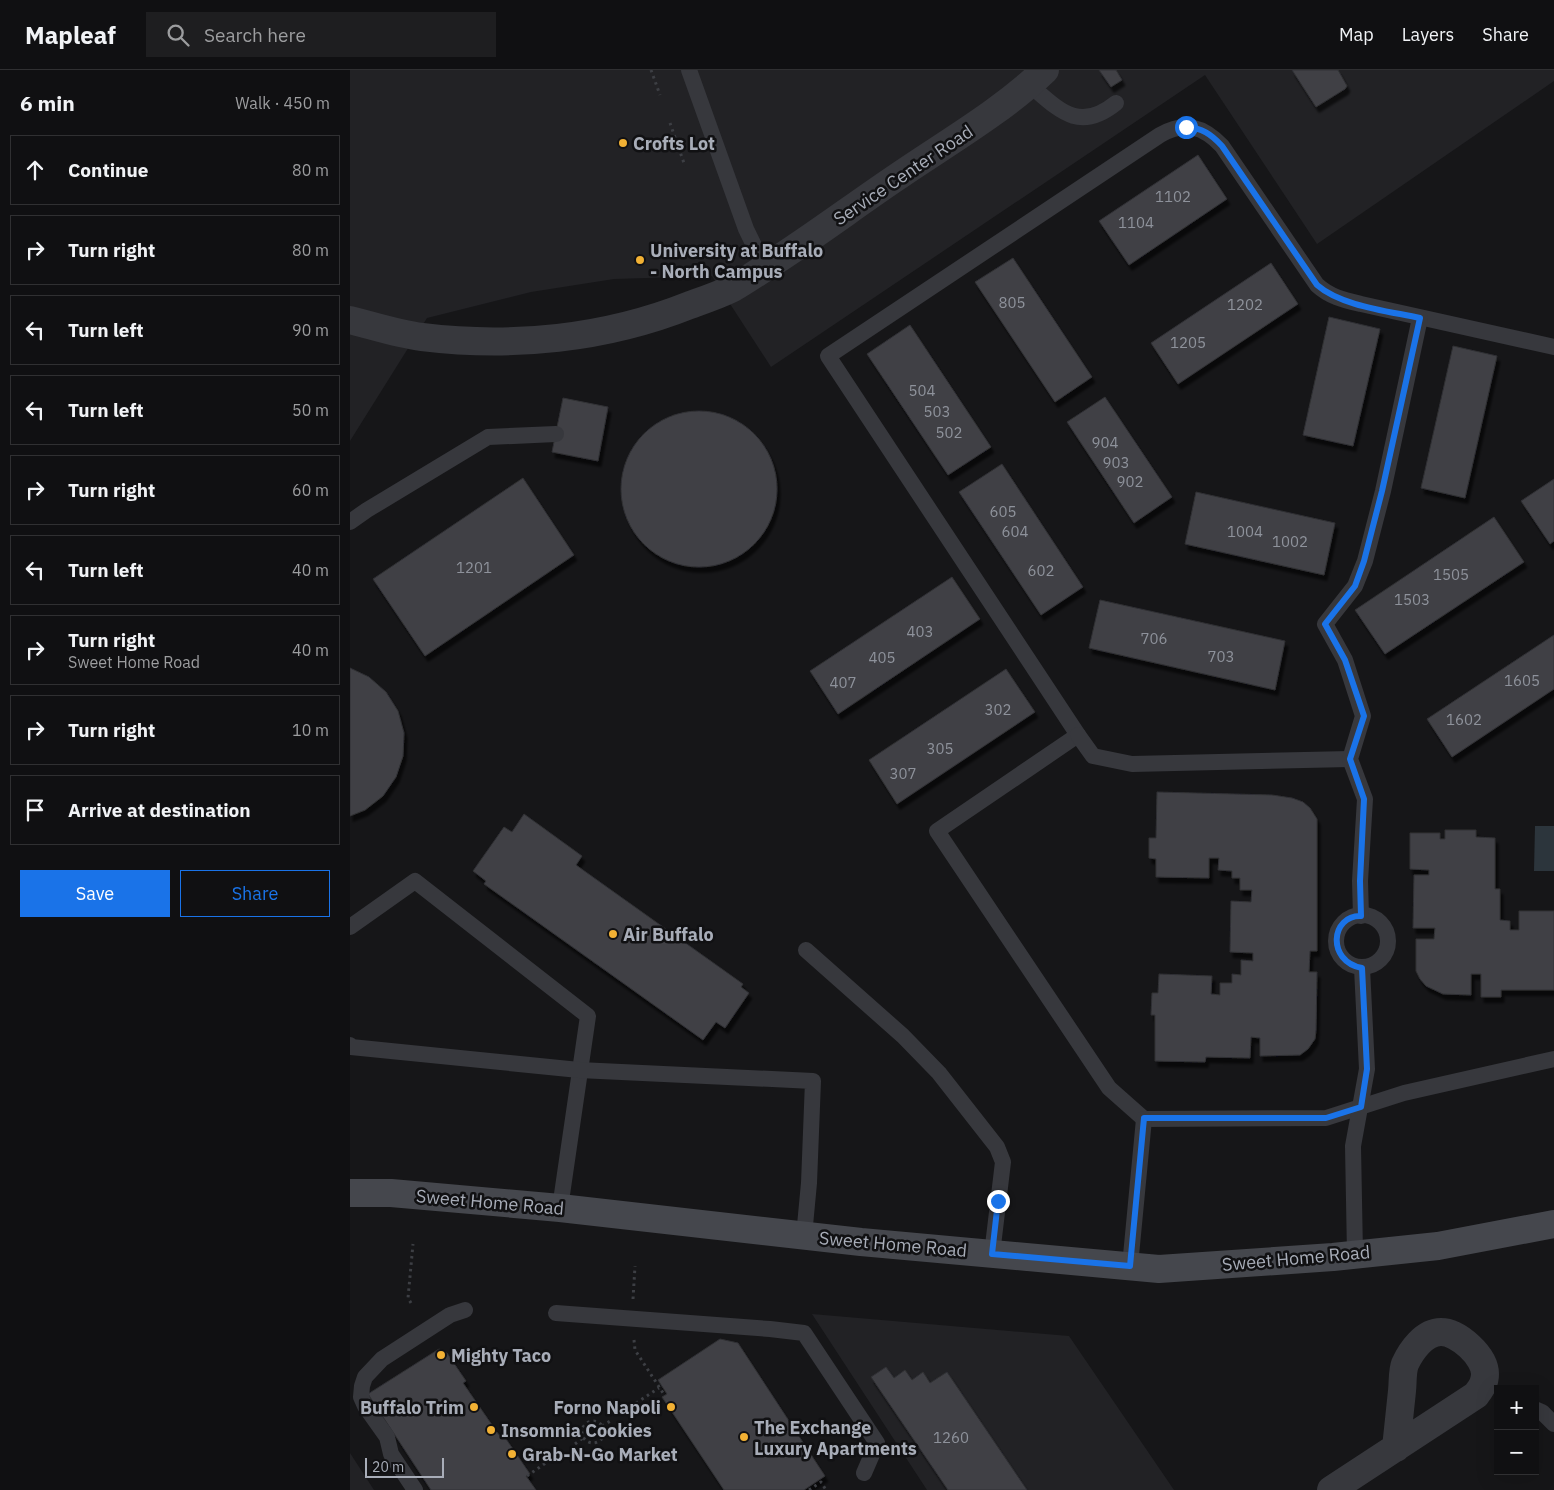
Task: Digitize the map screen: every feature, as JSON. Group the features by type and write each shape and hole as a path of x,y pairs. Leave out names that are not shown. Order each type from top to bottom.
{"main road":[{"name":"Sweet Home Road","path":"350,1193 391,1193 560,1208 804,1236 1159,1269 1438,1246 1554,1224"}],"street":[{"name":"Service Center Road","path":"350,320 393,332 421,337 504,342 562,338 613,330 667,314 733,288 765,268 897,177 983,121 1038,77"},
{"path":"1396,1448 1405,1365 1424,1338 1440,1332 1458,1338 1471,1347 1481,1361 1485,1374 1483,1386 1489,1392"},
{"path":"1331,1490 1476,1395 1489,1392"}],"lane":[{"path":"689,70 746,229 765,268"},
{"path":"1038,77 1054,106 1073,116 1092,117 1116,103"},
{"path":"1350,759 1132,764 1093,756 828,356 1160,135 1178,127 1194,127 1202,130 1212,136 1222,146 1317,285 1322,289 1341,300 1554,347"},
{"path":"1361,916 1360,881 1364,799 1350,759 1364,716 1345,660 1325,624 1355,586 1364,561 1382,491 1420,318"},
{"path":"350,522 488,436 556,434"},
{"path":"1078,735 938,832 1109,1088 1144,1118 1326,1118 1404,1093 1554,1059"},
{"path":"350,927 415,881 588,1016 560,1208"},
{"path":"1357,916 1368,916 1379,921 1386,930 1388,940 1387,951 1381,960 1362,968 1346,962 1340,956 1336,939 1339,928 1347,920 1357,916"},
{"path":"806,950 903,1036 939,1074 996,1147 1003,1162 992,1254"},
{"path":"1356,1254 1353,1146 1367,1069 1362,968"},
{"path":"350,1045 351,1047 579,1070 813,1081 809,1183 804,1236"},
{"path":"1130,1266 1144,1118"},
{"path":"415,1490 391,1454 387,1437 361,1397 362,1386 365,1377 382,1360 450,1315 465,1310"},
{"path":"556,1313 770,1329 804,1334 877,1443 864,1473"},
{"path":"1539,1411 1554,1424"}],"path":[{"path":"650,70 660,95"},
{"path":"670,123 685,166"},
{"path":"411,1303 408,1298 413,1244"},
{"path":"632,1307 635,1266"},
{"path":"634,1337 635,1350 665,1396"},
{"path":"636,1403 659,1388"},
{"path":"602,1426 612,1420"},
{"path":"594,1421 602,1426 602,1437 597,1442 590,1442 584,1437 583,1428 587,1423 594,1421"},
{"path":"575,1444 584,1437"},
{"path":"528,1476 550,1460"},
{"path":"809,1490 821,1482 826,1490"}],"shaded area":[{"name":"University at Buffalo - North Campus","path":"350,70 1554,70 1554,81 1317,244 1205,75 771,367 712,276 614,279 531,292 427,318 350,441"},
{"path":"1535,826 1554,826 1554,871 1534,871"},
{"path":"812,1314 1069,1336 1174,1490 927,1490"},
{"path":"350,1453 374,1490 350,1490"}],"building":[{"path":"1099,70 1116,70 1122,80 1111,87"},
{"path":"1292,70 1338,70 1347,86 1316,107"},
{"path":"1198,155 1227,199 1129,265 1099,221"},
{"path":"1013,258 1092,377 1055,402 975,282"},
{"path":"1271,263 1298,304 1178,384 1151,343"},
{"path":"1329,317 1380,329 1353,446 1303,435"},
{"path":"910,325 991,447 948,475 867,354"},
{"path":"1453,346 1497,356 1465,498 1421,488"},
{"path":"1105,397 1172,497 1134,523 1067,422"},
{"path":"563,398 608,407 598,461 552,452"},
{"path":"691,411 707,411 722,414 736,420 759,439 768,452 774,466 777,489 776,504 768,526 749,549 736,558 722,564 707,567 691,567 676,564 662,558 639,539 630,526 624,512 621,497 621,481 624,466 630,452 649,429 662,420 676,414"},
{"path":"1002,464 1083,587 1041,615 959,492"},
{"path":"523,478 574,555 425,656 373,579"},
{"path":"1554,479 1554,541 1550,544 1521,501"},
{"path":"1196,492 1335,523 1324,575 1185,544"},
{"path":"1494,517 1524,562 1385,654 1355,610"},
{"path":"952,577 980,619 838,714 810,671"},
{"path":"1100,600 1285,641 1275,690 1089,648"},
{"path":"1554,635 1554,689 1452,757 1427,719"},
{"path":"350,668 369,677 386,692 398,711 404,733 403,756 396,777 383,796 365,810 350,816"},
{"path":"1006,669 1035,712 897,804 869,760"},
{"path":"1157,792 1272,795 1292,798 1303,802 1310,808 1317,819 1317,951 1310,951 1309,972 1317,972 1316,1030 1315,1039 1308,1049 1300,1055 1260,1056 1260,1038 1251,1037 1250,1058 1206,1057 1205,1062 1155,1061 1155,1015 1151,1015 1152,993 1158,993 1159,974 1212,976 1211,994 1220,995 1220,983 1232,983 1232,974 1241,975 1241,960 1253,961 1253,953 1230,952 1231,901 1251,902 1252,890 1240,890 1240,878 1232,878 1232,871 1218,870 1219,858 1209,858 1209,878 1156,877 1156,859 1149,858 1149,838 1156,838"},
{"name":"Air Buffalo","path":"524,814 582,856 576,865 743,984 741,987 749,993 725,1028 716,1022 703,1040 484,884 486,881 473,871 504,827 512,832"},
{"path":"1445,830 1476,830 1476,837 1495,838 1495,889 1500,889 1500,920 1510,921 1510,930 1519,930 1519,911 1554,911 1554,990 1501,990 1501,997 1481,997 1481,974 1471,974 1471,995 1443,994 1426,986 1420,979 1416,971 1416,939 1434,939 1435,928 1413,928 1414,875 1429,875 1429,870 1410,869 1410,833 1440,833 1440,839 1445,839"},
{"name":"The Exchange Luxury Apartments","path":"720,1339 738,1343 825,1476 804,1490 724,1490 662,1397 667,1394 658,1380"},
{"path":"439,1349 447,1353 466,1381 463,1383 499,1435 502,1433 530,1474 526,1476 536,1490 431,1490 368,1394"},
{"path":"886,1367 894,1378 905,1370 912,1380 923,1372 930,1383 947,1372 1027,1490 948,1490 871,1377"}],"place":[{"name":"Crofts Lot","path":"623,143"},
{"name":"University at Buffalo - North Campus","path":"640,260"},
{"name":"Air Buffalo","path":"613,934"},
{"name":"Mighty Taco","path":"441,1355"},
{"name":"Buffalo Trim","path":"474,1407"},
{"name":"Forno Napoli","path":"671,1407"},
{"name":"Insomnia Cookies","path":"491,1430"},
{"name":"The Exchange Luxury Apartments","path":"744,1437"},
{"name":"Grab-N-Go Market","path":"512,1454"}],"route":[{"path":"998,1201 992,1254 1130,1266 1144,1118 1326,1118 1361,1107 1367,1069 1362,968 1346,962 1340,956 1336,939 1339,928 1347,920 1361,916 1360,881 1364,799 1350,759 1364,716 1345,660 1325,624 1355,586 1364,561 1382,491 1420,318 1341,300 1328,294 1317,285 1222,146 1212,136 1202,130 1186,127"}]}
